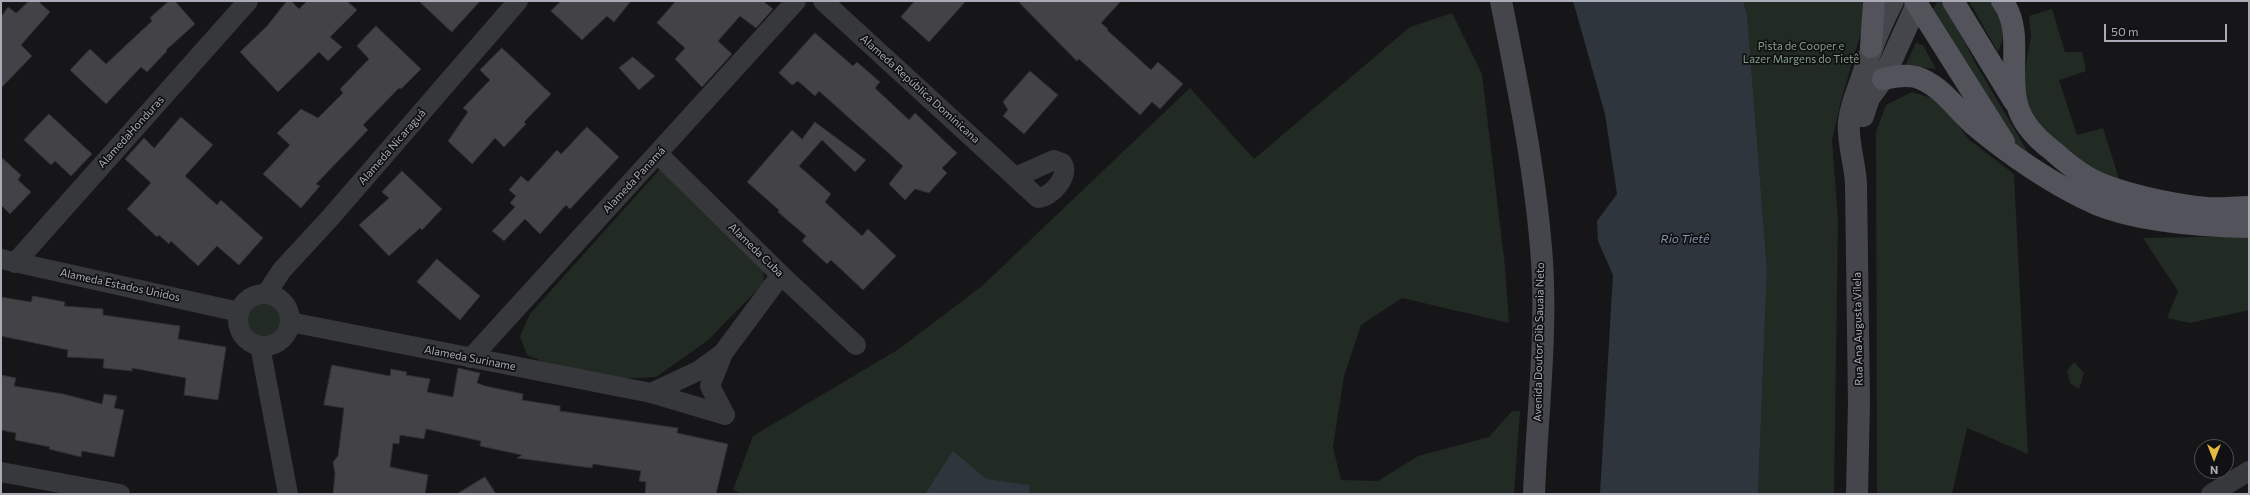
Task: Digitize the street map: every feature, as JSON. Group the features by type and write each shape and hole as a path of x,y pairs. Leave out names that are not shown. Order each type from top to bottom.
{"main road":[{"name":"Avenida Doutor Dib Sauaia Neto","path":"1501,1 1533,182 1542,262 1542,332 1534,494"},
{"path":"1871,47 1874,1"},
{"name":"Rua Ana Augusta Vilela","path":"1857,494 1859,403 1855,164 1850,143 1849,122 1853,102 1871,47 1893,1"},
{"path":"1953,1 2017,105 2026,126 2042,142 2087,177 2125,191 2163,201 2207,208 2249,207"},
{"path":"2002,1 2008,9 2012,26 2013,69 2017,105"},
{"path":"1917,2 2010,151"},
{"name":"Rua Ana Augusta Vilela","path":"1855,164 1862,144 1864,110 1875,88 1883,79 1917,2"},
{"path":"1883,79 1900,76 1915,77 1929,83 1942,92 1974,125 2038,173 2097,204 2138,216 2180,223 2249,227"}],"street":[{"name":"AlamedaHonduras","path":"8,261 248,1"},
{"name":"Alameda Nicaraguá","path":"266,294 282,270 336,212 518,1"},
{"name":"Alameda Panamá","path":"471,358 796,1"},
{"name":"Alameda República Dominicana","path":"823,1 1016,177"},
{"name":"Alameda Cuba","path":"658,154 780,274 856,344"},
{"name":"Alameda Estados Unidos","path":"8,261 239,312"},
{"path":"651,394 698,371 722,353 780,274"},
{"path":"266,294 282,301 288,308 290,322 287,333 282,340 275,344 260,346 250,343 244,337 238,321 239,312 249,298 266,294"},
{"name":"Alameda Suriname","path":"290,322 651,394 724,415 710,386 722,353"},
{"path":"260,346 288,494"},
{"path":"1,472 120,494"},
{"path":"2215,493 2249,472"}],"green space":[{"name":"Pista de Cooper e Lazer Margens do Tietê","path":"1743,1 1862,1 1862,29 1841,101 1832,140 1838,220 1834,494 1758,494 1767,268 1747,15"},
{"path":"1969,1 1990,1 1995,6 2003,25 2003,38 1998,52"},
{"path":"1937,2 1944,3 1977,66 2029,154 2015,150 1933,9"},
{"path":"2052,9 2065,52 2082,52 2086,71 2059,80 2077,135 2103,128 2119,179 2095,170 2062,151 2032,116 2024,94 2024,75 2031,36 2029,16"},
{"path":"1452,13 1482,74 1505,267 1509,323 1402,298 1361,325 1344,376 1333,447 1341,480 1378,481 1418,456 1489,437 1512,411 1520,411 1514,494 743,494 733,490 753,436 899,349 982,286 1190,88 1254,159 1410,27"},
{"path":"1916,43 1923,45 1936,69 1905,66"},
{"path":"1912,92 1941,101 1968,139 2014,174 2028,454 1967,428 1952,494 1877,494 1876,132 1886,105"},
{"path":"661,168 763,264 764,283 707,341 656,377 615,379 551,365 527,355 520,336 530,314"},
{"path":"2249,236 2249,310 2190,323 2167,318 2178,291 2143,238"},
{"path":"268,302 277,307 281,313 281,327 277,333 268,338 260,338 251,333 247,327 246,316 251,307 257,303"},
{"path":"2074,362 2084,373 2079,389 2070,383 2067,371"}],"water":[{"name":"Rio Tietê","path":"1573,1 1743,1 1747,14 1767,269 1758,494 1600,494 1613,275 1598,241 1597,221 1617,194 1605,114"},
{"path":"953,451 986,479 1029,485 1029,494 925,494"}],"building":[{"path":"29,1 38,1 50,12 21,45 32,56 1,88 1,17 8,7 16,13"},
{"path":"169,1 175,1 195,24 166,50 167,51 147,72 141,67 106,104 70,70 90,49 106,64 152,21 150,18"},
{"path":"287,1 291,1 299,9 307,1 347,1 357,10 330,37 342,47 328,61 319,52 278,92 240,52 267,26"},
{"path":"419,1 480,1 452,32"},
{"path":"561,1 631,1 614,22 607,16 582,40 551,11"},
{"path":"676,1 763,1 773,9 756,28 740,16 718,41 732,54 702,87 675,59 685,48 657,23"},
{"path":"915,1 966,1 929,42 901,17"},
{"path":"1018,1 1121,1 1101,23 1151,70 1158,62 1183,84 1160,109 1152,102 1140,115 1079,59 1077,61"},
{"path":"376,26 421,69 401,89 399,88 363,125 368,130 316,184 320,186 301,208 263,174 290,145 277,133 301,109 318,118 343,93 340,89 369,59 357,46"},
{"path":"815,33 853,66 857,62 880,82 875,88 909,120 915,113 957,153 942,168 947,173 929,193 915,189 905,200 889,184 903,166 819,91 815,96 798,81 792,85 779,73"},
{"path":"502,48 551,94 524,122 526,124 504,147 495,138 472,164 448,141 468,112 463,108 490,80 480,70"},
{"path":"633,57 655,76 639,90 619,68"},
{"path":"1030,71 1058,95 1024,134 1003,116 1008,110 1003,102"},
{"path":"49,114 92,154 71,176 55,161 51,165 24,140"},
{"path":"181,117 213,145 185,176 217,205 221,200 263,238 239,265 217,246 198,266 171,241 169,244 159,235 157,237 127,209 151,183 125,159 144,138 154,148"},
{"path":"815,122 866,160 855,172 822,140 799,166 831,194 825,202 862,236 868,229 896,256 863,290 831,260 827,264 802,241 806,236 778,212 779,210 747,182 792,130 802,139"},
{"path":"587,127 619,157 570,209 566,205 540,234 525,219 504,241 492,231 515,207 510,203 516,196 509,190 521,176 528,182 557,150 561,154"},
{"path":"1,157 21,175 18,180 31,192 10,214 1,205"},
{"path":"402,171 442,209 422,230 420,228 389,256 359,225 389,198 382,192"},
{"path":"437,259 480,296 460,320 417,282"},
{"path":"33,296 65,302 64,306 103,309 103,315 180,326 178,339 226,347 218,400 184,395 186,378 132,368 132,371 103,368 104,359 67,357 68,350 1,336 1,297 31,302"},
{"path":"332,365 390,376 391,369 407,372 406,375 430,379 427,392 453,397 458,368 480,373 477,383 523,394 522,400 560,406 560,411 678,428 677,433 728,444 716,494 645,494 646,482 639,481 641,471 593,464 592,468 517,458 522,455 480,446 481,441 426,429 424,439 400,435 399,444 393,443 390,467 428,475 425,494 333,494 335,474 333,462 338,456 344,408 324,405"},
{"path":"1,375 16,378 14,386 63,394 102,404 104,394 117,396 114,408 124,410 114,457 82,451 81,457 49,449 50,447 15,440 16,433 1,430"},
{"path":"485,477 496,494 457,494"}]}
